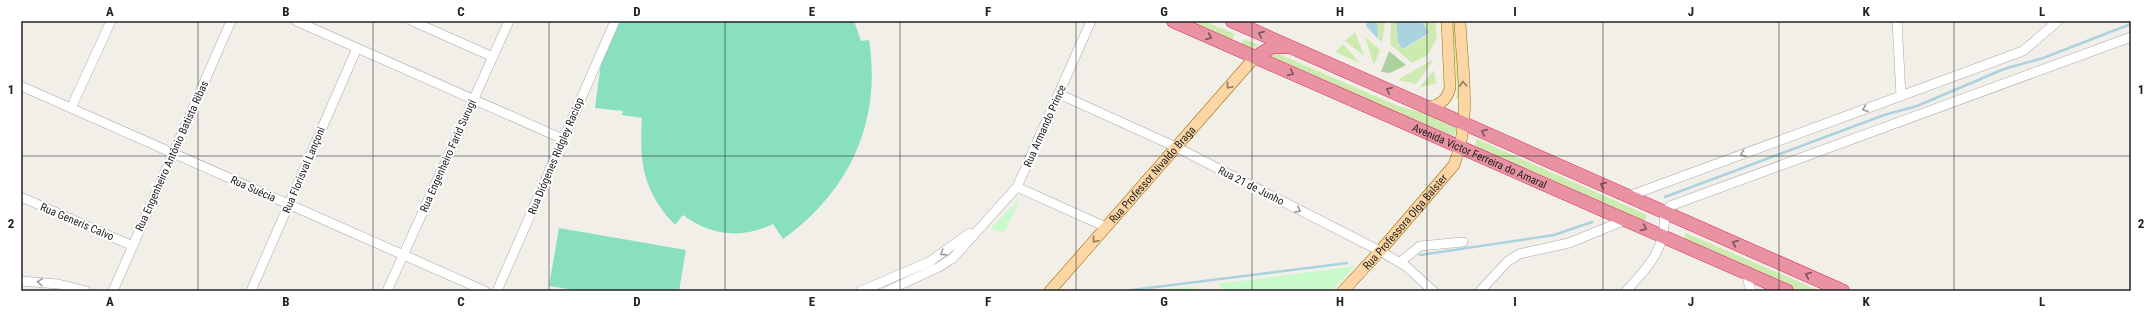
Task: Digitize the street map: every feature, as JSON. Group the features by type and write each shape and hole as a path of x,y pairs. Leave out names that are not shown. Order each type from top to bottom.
{"highway":[{"name":"Avenida Victor Ferreira do Amaral","path":"1173,21 1782,289"},
{"path":"1232,21 1843,291"},
{"path":"1255,57 1272,46 1290,47"}],"main road":[{"path":"1425,106 1432,107 1440,103 1446,97 1450,88 1447,21"},
{"name":"Rua Professora Olga Balster","path":"1343,291 1380,251 1454,165 1461,148 1465,123 1460,21"},
{"name":"Rua Professor Nivaldo Braga","path":"1050,291 1255,57"}],"street":[{"path":"71,108 111,21"},
{"name":"Rua Engenheiro Antônio Batista Ribas","path":"113,291 231,21"},
{"path":"296,21 563,139"},
{"path":"412,21 493,57"},
{"name":"Rua Engenheiro Farid Surugi","path":"387,291 474,100 508,21"},
{"name":"Rua Diógenes Ridgley Raciop","path":"497,291 614,21"},
{"name":"Rua Armando Prince","path":"887,291 939,267 953,258 1017,187 1091,21"},
{"path":"1898,21 1902,96"},
{"path":"1629,196 2023,51 2058,21"},
{"path":"1626,291 1652,262 1663,237 1664,212 1670,206 2130,39"},
{"name":"Rua Florisval Lançoni","path":"251,291 357,48"},
{"name":"Rua Suécia","path":"21,86 485,291"},
{"name":"Rua 21 de Junho","path":"1059,94 1176,147 1380,251 1400,262 1434,291"},
{"path":"1017,187 1106,227"},
{"name":"Rua Generis Calvo","path":"21,197 133,246"},
{"path":"1480,291 1507,262 1519,254 1569,243 1625,220"},
{"name":"Rua Armando Prince","path":"861,291 929,262 954,246 986,222"},
{"path":"1400,262 1420,246 1463,242"},
{"path":"1746,273 1751,291"},
{"path":"21,281 58,284 86,291"},
{"path":"1765,291 1782,289"}],"green space":[{"path":"620,21 854,21 861,41 869,40 872,70 870,99 865,127 856,153 843,177 826,200 806,220 783,239 773,224 750,232 727,233 705,227 683,215 675,225 656,200 645,176 641,149 642,118 622,115 623,111 595,108 601,62"},
{"path":"1184,21 1204,21 1235,34 1231,42"},
{"path":"1377,21 1385,21 1382,42 1378,39"},
{"path":"1391,21 1396,21 1398,44 1404,49 1429,34 1421,21 1435,21 1437,37 1428,55 1412,63 1390,44"},
{"path":"1453,21 1455,21 1460,99 1456,98 1457,91"},
{"path":"1355,32 1364,56 1345,41"},
{"path":"1365,37 1380,50 1374,65"},
{"path":"1244,39 1259,45 1250,50 1241,46"},
{"path":"1343,44 1360,63 1335,52"},
{"path":"1272,51 1398,106 1428,114 1457,128 1453,138 1265,57"},
{"path":"1389,51 1406,65 1390,73 1381,72"},
{"path":"1434,59 1416,84 1399,80 1399,79"},
{"path":"1434,70 1436,83 1419,88"},
{"path":"1477,139 1647,215 1644,223 1474,148"},
{"path":"1020,199 1004,233 991,228"},
{"path":"559,228 686,250 679,291 581,291 549,286"},
{"path":"1686,233 1820,291 1800,291 1683,239"},
{"path":"1355,266 1331,291 1225,291 1218,284"},
{"path":"1197,286 1192,291 1152,291"}],"water":[{"path":"1368,21 1377,21 1378,39 1366,26"},
{"path":"1396,21 1421,21 1429,33 1403,49 1398,43"}],"waterway":[{"path":"1665,197 1884,115 1917,106 2004,69 2043,58 2131,24"},
{"path":"1420,255 1554,235 1592,222"},
{"path":"1124,291 1347,263"}]}
